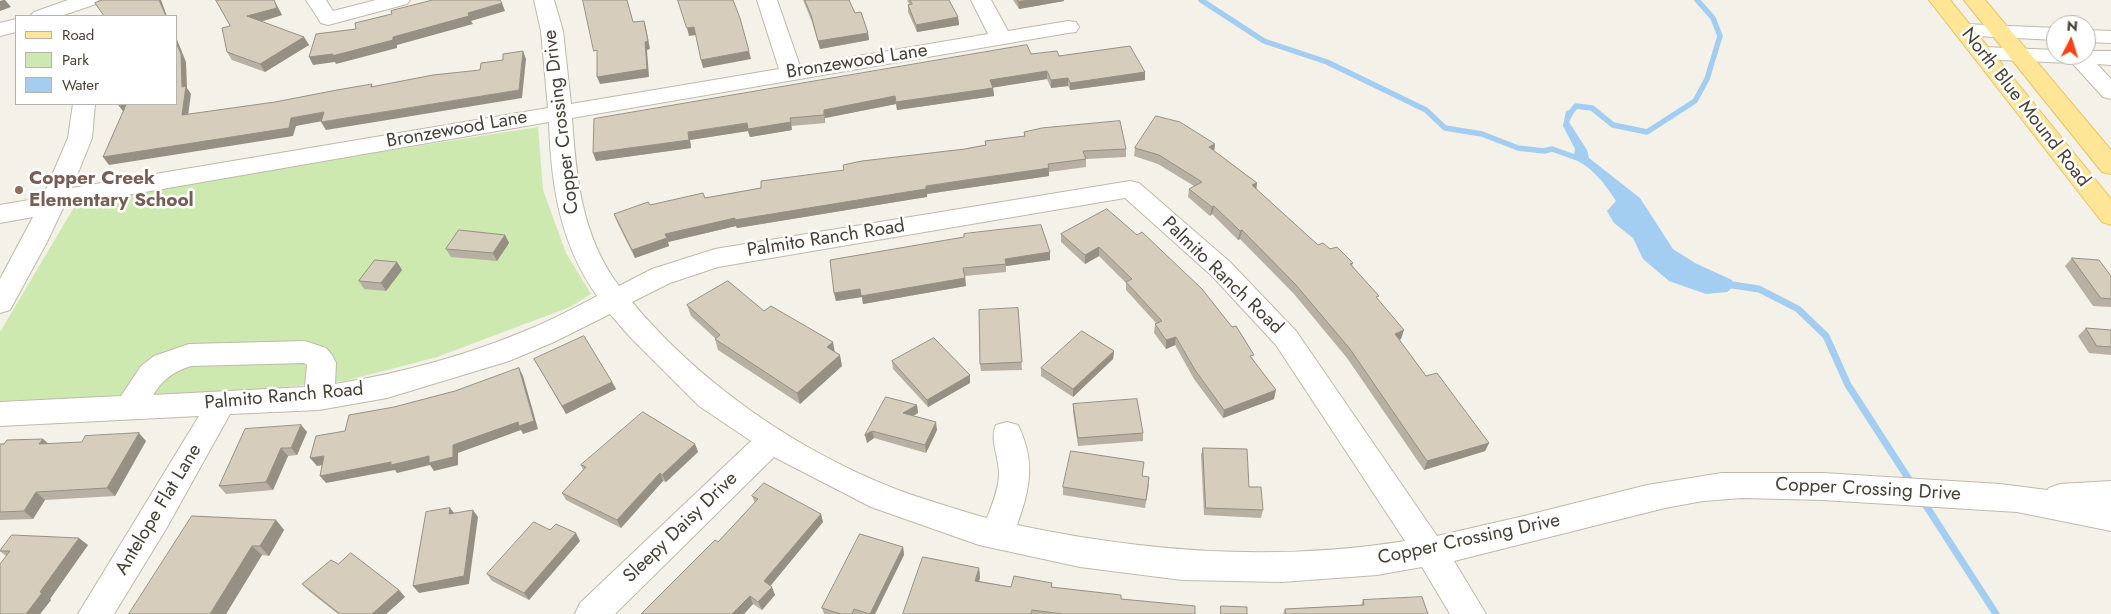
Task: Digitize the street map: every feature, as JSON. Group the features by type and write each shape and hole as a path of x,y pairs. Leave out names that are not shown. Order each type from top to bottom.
{"main road":[{"name":"North Blue Mound Road","path":"1939,0 2111,216"},
{"name":"North Blue Mound Road","path":"1974,0 2020,56 2107,155"}],"street":[{"path":"48,11 88,0"},
{"path":"316,0 328,18 400,0"},
{"name":"Copper Crossing Drive","path":"544,0 554,40 564,172 570,211 586,256 614,301 662,357 726,412 770,442 851,484 902,504 997,535 1045,547 1140,562 1250,569 1300,567 1430,552 1490,540 1652,497 1721,486 1789,484 2021,500 2111,517"},
{"path":"767,0 791,73"},
{"path":"981,0 1001,38"},
{"path":"0,30 15,25"},
{"name":"Bronzewood Lane","path":"54,199 791,73 1068,28"},
{"path":"1964,30 2046,34"},
{"path":"2028,33 2046,54"},
{"path":"2096,45 2111,37"},
{"path":"1983,54 2046,55"},
{"path":"2096,54 2111,58"},
{"path":"2093,65 2111,92"},
{"path":"0,303 15,280 54,199 80,138 84,105"},
{"name":"Palmito Ranch Road","path":"0,414 319,398 387,387 464,365 544,335 661,276 715,258 1130,189 1221,269 1286,338 1430,552 1469,614"},
{"path":"0,199 32,194 54,199"},
{"path":"0,214 35,208 54,199"},
{"path":"130,407 151,374 164,364 189,355 305,352 316,356 322,363 319,398"},
{"name":"Antelope Flat Lane","path":"95,614 155,519 221,404"},
{"path":"997,535 1015,483 1015,460 1007,434"},
{"name":"Sleepy Daisy Drive","path":"592,614 770,442"},
{"name":"Copper Crossing Drive","path":"2021,500 2111,494"}],"green space":[{"path":"538,127 543,190 566,253 591,294 570,307 437,357 345,381 242,391 0,401 0,332 76,204 96,197"}],"water":[{"path":"1576,108 1569,122 1587,150 1589,158 1640,198 1673,249 1695,263 1732,280 1733,287 1727,292 1706,294 1669,281 1643,259 1633,238 1614,223 1607,211 1616,201 1607,187 1591,170 1570,157 1574,154 1575,149 1563,126 1566,111"}],"building":[{"path":"103,0 159,0 166,15 103,15 95,3"},
{"path":"216,0 274,0 277,8 247,16 304,37 260,64 227,52 222,28 230,26"},
{"path":"433,0 500,0 502,3 468,13 469,16 393,37 393,40 332,56 333,54 309,57 316,34 356,29 355,23 392,14 391,11"},
{"path":"583,0 627,0 633,22 644,21 648,41 645,42 647,69 597,77 597,50 594,51"},
{"path":"678,0 733,0 749,51 701,60 694,27 687,28"},
{"path":"805,0 849,0 855,13 861,12 868,33 818,41"},
{"path":"910,0 949,0 958,17 916,25 908,5 912,4"},
{"path":"1027,45 1031,54 1057,51 1059,56 1130,46 1145,72 1070,83 1068,78 1051,80 1047,71 990,80 993,88 896,102 895,96 824,110 824,115 790,118 791,122 748,129 747,123 688,132 689,140 593,153 594,119"},
{"path":"178,47 181,54 182,87 186,86 182,115 275,102 372,84 371,87 433,75 480,70 481,63 503,60 503,54 523,51 519,90 321,122 324,112 291,118 289,128 103,157 126,105 178,105"},
{"path":"1156,116 1180,122 1215,144 1209,147 1257,183 1252,185 1318,245 1323,243 1330,249 1337,247 1353,263 1350,264 1379,296 1376,297 1404,330 1395,334 1426,376 1437,373 1489,443 1427,461 1350,349 1296,285 1242,230 1240,231 1214,206 1212,207 1189,189 1202,182 1159,155 1135,148"},
{"path":"1120,121 1126,149 1083,151 1086,159 1048,164 1049,168 926,186 926,189 735,220 735,218 665,234 667,238 632,250 614,214 648,202 650,205 703,193 705,198 761,188 761,181 844,170 843,165 862,161 965,149 986,145 985,141 1025,136 1024,132 1042,128"},
{"path":"1107,209 1137,235 1142,232 1202,289 1232,327 1236,326 1254,355 1250,356 1276,390 1224,410 1195,370 1176,337 1166,340 1155,324 1162,321 1126,282 1132,279 1099,247 1085,255 1061,234"},
{"path":"1041,225 1050,252 1005,259 1006,264 963,268 965,278 861,296 860,289 834,293 830,260 964,237 964,234"},
{"path":"459,230 505,235 493,253 446,249"},
{"path":"2072,258 2099,260 2111,276 2111,299 2101,298"},
{"path":"375,260 397,262 381,283 359,281"},
{"path":"728,281 764,311 771,306 833,342 827,347 840,355 797,393 715,339 720,335 687,305"},
{"path":"1018,308 1022,362 980,364 979,310"},
{"path":"2086,328 2111,330 2111,347 2097,346"},
{"path":"1082,331 1114,351 1073,389 1041,368"},
{"path":"584,336 612,382 562,406 534,359"},
{"path":"934,338 970,375 927,400 892,361"},
{"path":"519,368 534,421 519,426 518,422 453,445 453,457 429,463 429,456 391,465 391,462 320,476 324,456 310,458 316,436 345,431 349,415 394,407 455,391"},
{"path":"886,397 917,405 903,413 936,422 925,445 872,431 865,435"},
{"path":"1137,399 1143,433 1078,438 1073,404"},
{"path":"643,412 695,444 662,475 660,473 617,520 562,493 586,467 581,465"},
{"path":"301,425 291,448 281,448 266,482 219,486 245,429"},
{"path":"139,433 107,488 36,492 24,511 0,512 0,444 4,444 7,440 43,439 39,444 82,442 85,436"},
{"path":"1203,448 1247,449 1249,487 1261,487 1263,510 1206,508"},
{"path":"1071,451 1144,462 1142,476 1149,477 1146,500 1063,487"},
{"path":"764,483 821,514 764,581 772,587 758,602 750,596 732,614 641,614 715,540 718,542 758,499 752,496"},
{"path":"450,508 449,514 473,510 464,576 413,586 426,512"},
{"path":"192,516 276,520 260,546 252,546 210,614 129,614"},
{"path":"534,522 550,530 556,524 576,533 524,593 487,574"},
{"path":"860,534 903,547 870,614 854,609 852,614 841,614 822,608"},
{"path":"12,535 79,538 26,614 0,614 0,564 10,551 0,551"},
{"path":"351,553 399,590 372,614 340,614 302,584 331,560 338,564"},
{"path":"923,557 979,568 975,581 1011,587 1014,576 1052,583 1051,587 1121,595 1121,599 1195,606 1195,614 1063,614 1032,610 1031,614 903,614"},
{"path":"1422,597 1428,614 1286,614 1285,609 1364,605 1363,600"},
{"path":"1221,606 1247,607 1247,614 1221,614"}],"waterway":[{"path":"1201,0 1264,41 1327,62 1426,110 1445,128 1482,134 1518,148 1544,151 1552,149 1580,159"},
{"path":"1568,116 1576,106 1592,108 1613,125 1647,132 1695,101 1707,79 1720,36 1713,18 1697,0"},
{"path":"1726,284 1759,289 1798,309 1826,336 1848,385 1912,484"},
{"path":"1923,501 1996,614"}],"place":[{"name":"Copper Creek Elementary School","path":"19,190"}]}
